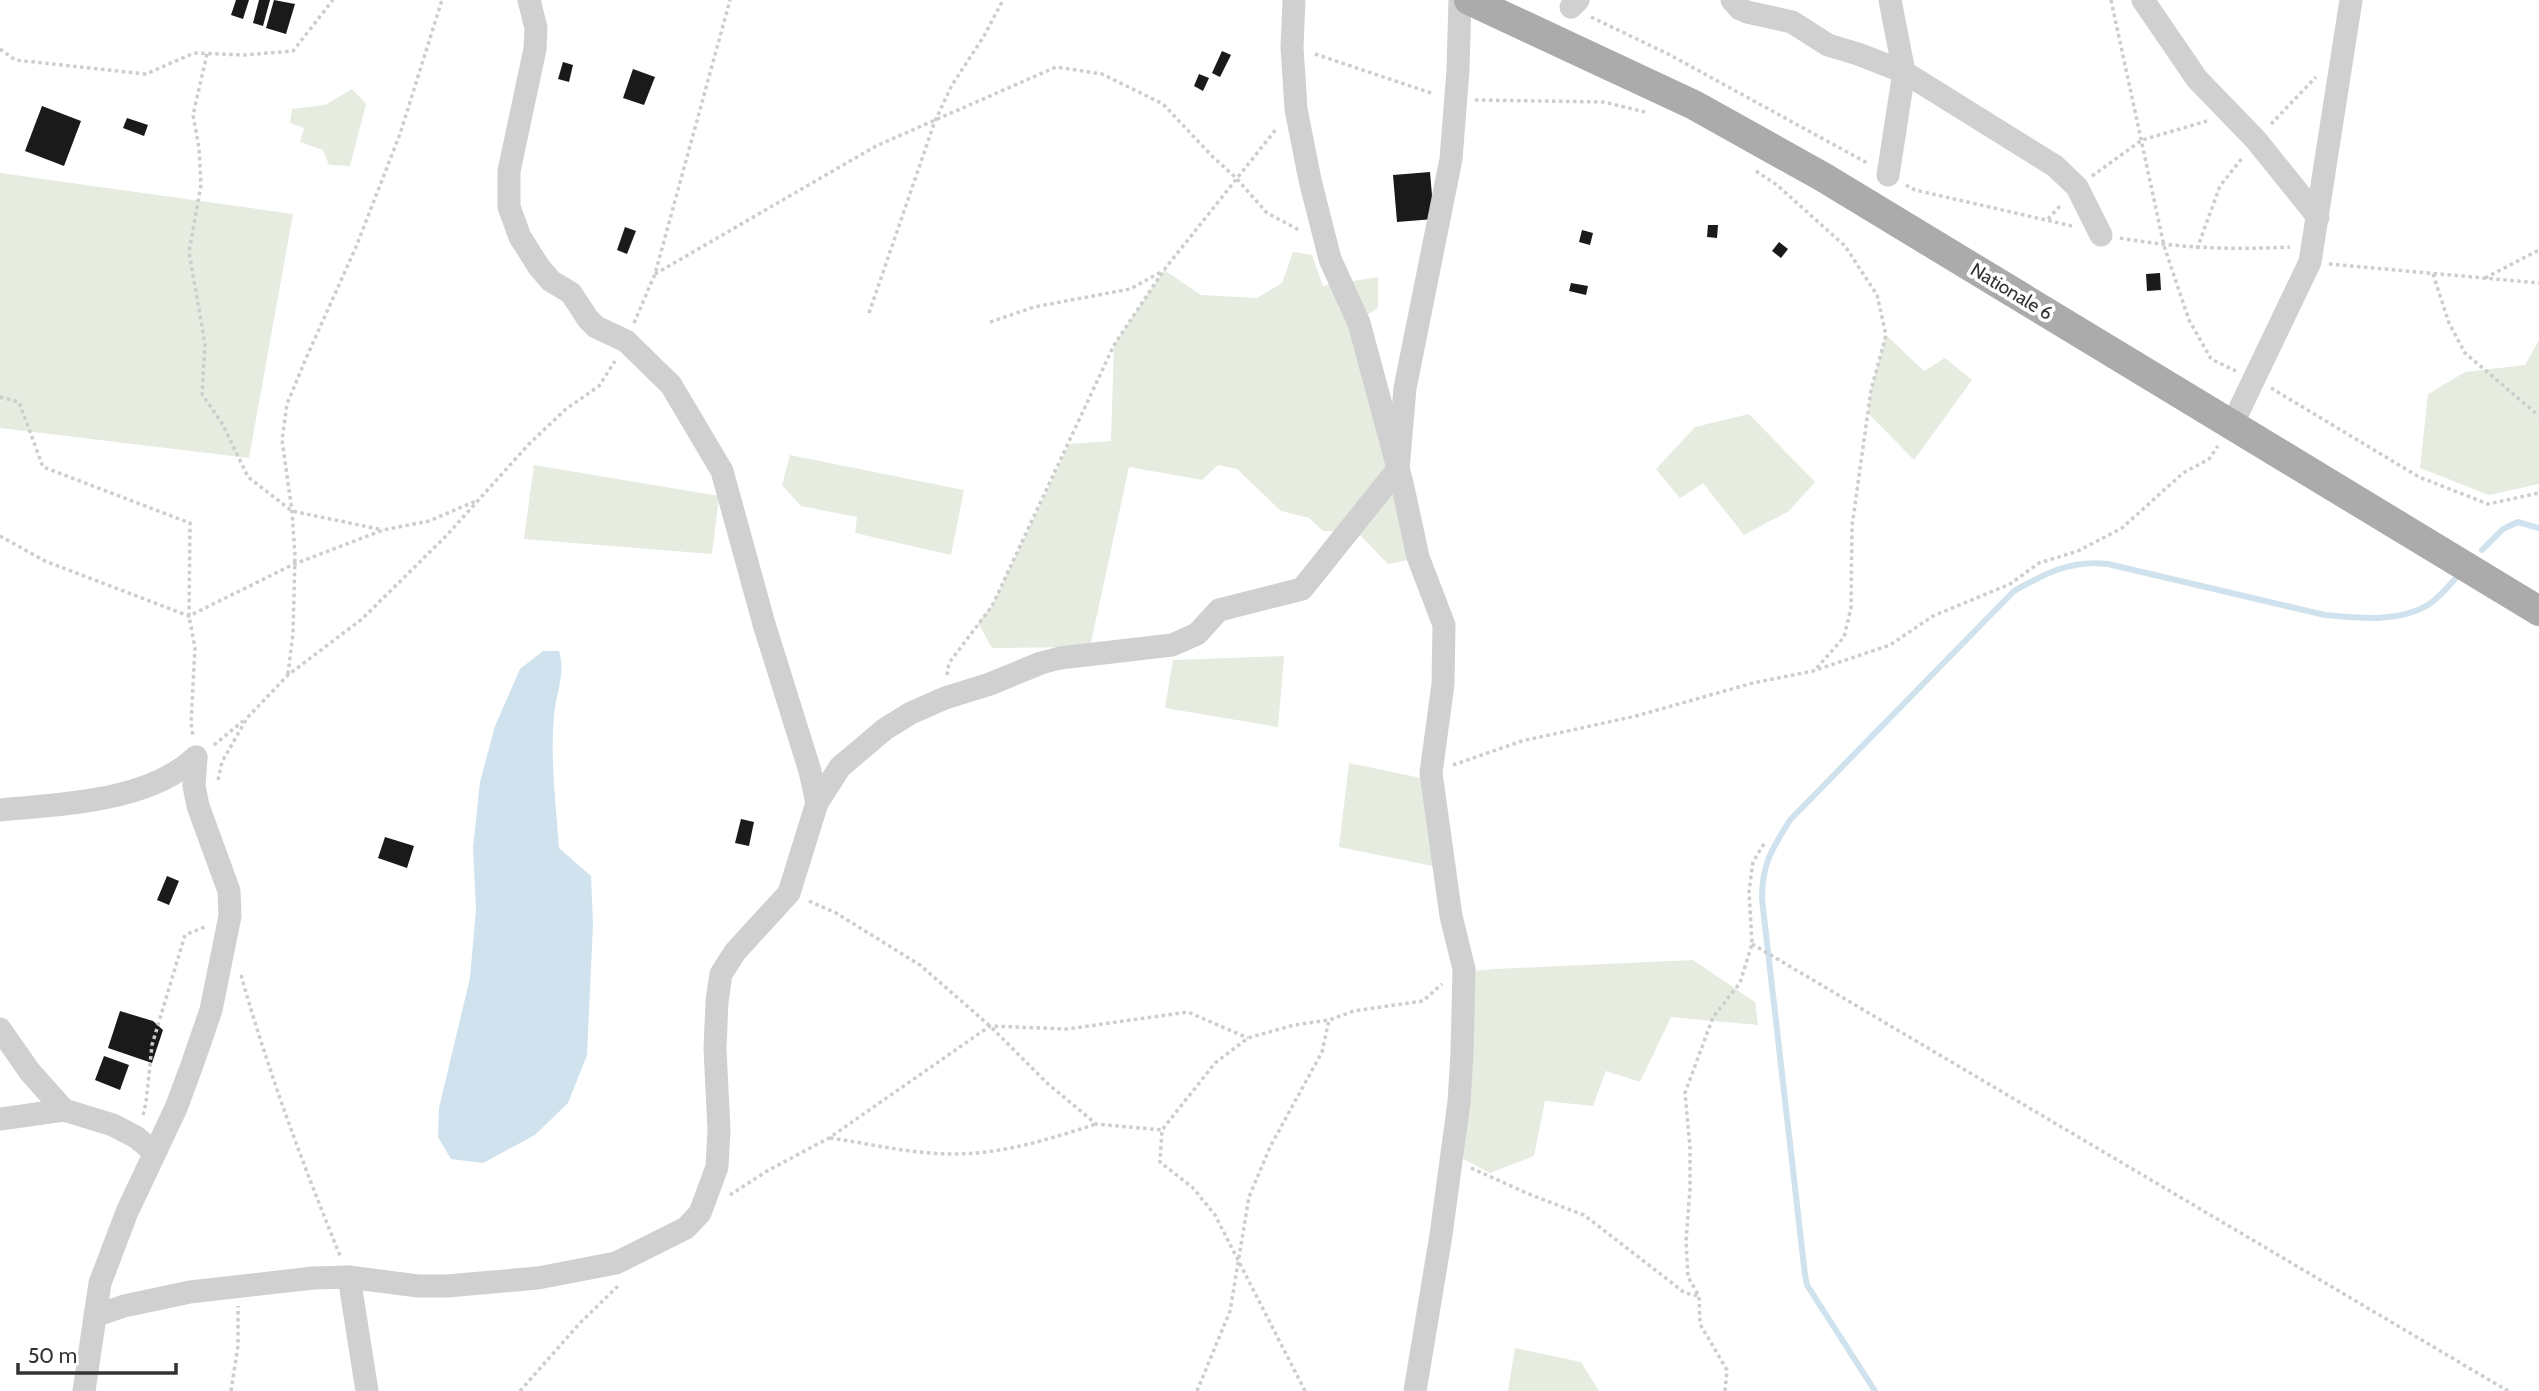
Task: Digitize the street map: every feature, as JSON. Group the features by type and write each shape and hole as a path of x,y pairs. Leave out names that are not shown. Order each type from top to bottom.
{"main road":[{"name":"Nationale 6","path":"1469,0 1693,105 1823,177 2539,611"}],"street":[{"path":"529,0 536,28 535,49 509,171 509,207 520,236 539,267 551,281 571,293 596,327 626,341 671,385 722,471 817,803"},
{"path":"1294,0 1292,47 1296,109 1310,180 1330,259 1359,323 1398,469 1418,557 1444,625 1443,684 1431,773 1451,916 1463,963 1462,1053 1452,1158 1415,1391"},
{"path":"95,1316 124,1306 190,1292 313,1278 349,1277 418,1286 447,1286 537,1278 617,1264 686,1228 700,1213 717,1167 719,1130 715,1049 716,1000 721,974 735,952 789,893 817,803 840,767 861,748 911,713 945,698 1060,658 1171,645 1197,634 1219,610 1302,589 1398,469 1405,388 1451,159 1460,0"},
{"path":"1732,0 1747,12 1792,22 1828,45 1904,72 2055,166 2077,187 2101,235"},
{"path":"1888,175 1904,72 1890,0"},
{"path":"2143,0 2168,35 2180,58 2229,114 2256,140 2318,217"},
{"path":"2232,425 2311,254 2351,0"},
{"path":"0,810 61,804 129,792 182,771 196,757"},
{"path":"84,1391 100,1283 154,1152 176,1108 211,1010 230,916 229,891 198,806 194,786 196,757"},
{"path":"0,1029 30,1072 64,1110"},
{"path":"0,1119 64,1110 113,1125 136,1137 154,1152"},
{"path":"349,1277 367,1391"}],"path":[{"path":"0,49 15,60 146,74 194,53 244,55 293,51 332,0"},
{"path":"288,675 293,633 294,564 292,511 282,440 288,404 391,159 442,0"},
{"path":"0,397 19,402 43,467 190,523 189,616 195,648 191,723 196,757 247,718 288,675 362,619 447,535 527,444 566,409 599,387 626,341 655,274 730,0"},
{"path":"869,313 935,121 952,85 984,36 1003,0"},
{"path":"1574,3 1915,190 2048,219 2101,235 2164,246 2311,254 2432,273 2539,283"},
{"path":"1292,47 1455,100 1604,102 1653,114"},
{"path":"207,54 192,116 199,148 201,186 189,252 205,344 202,394 223,425 248,477 292,511 383,530"},
{"path":"655,274 876,146 1056,67 1102,74 1163,104 1267,213 1303,232"},
{"path":"945,698 949,663 992,606 1114,345 1164,270 1236,178 1296,109"},
{"path":"2048,219 2077,187 2142,140 2229,114"},
{"path":"1756,171 1777,185 1845,246 1877,295 1886,335 1871,390 1852,526 1851,608 1844,637 1813,671"},
{"path":"2485,278 2539,250"},
{"path":"990,322 1034,307 1130,289 1164,270"},
{"path":"2432,273 2449,323 2465,353 2539,416"},
{"path":"1431,773 1522,741 1636,716 1754,683 1813,671 1890,645 1933,616 2010,584 2039,563 2078,551 2122,528 2183,473 2209,459 2232,425"},
{"path":"0,536 45,561 189,616 294,564 383,530 429,521 479,499"},
{"path":"217,786 222,762 247,718"},
{"path":"1726,1391 1727,1370 1700,1324 1699,1296 1688,1278 1686,1241 1690,1147 1685,1093 1713,1017 1740,983 1752,944 1753,862 1765,842"},
{"path":"789,893 835,913 920,965 990,1026 1047,1083 1096,1124"},
{"path":"136,1137 146,1103 152,1045 184,935 230,916"},
{"path":"1752,944 2508,1391"},
{"path":"1305,1391 1215,1215 1193,1188 1160,1162 1162,1130 1215,1063 1248,1038 1354,1012 1423,1001 1463,963"},
{"path":"240,968 255,1025 288,1122 349,1277"},
{"path":"700,1213 767,1171 829,1138 990,1026 1068,1029 1188,1012 1248,1038"},
{"path":"1197,1391 1230,1311 1249,1197 1270,1147 1322,1052 1329,1020"},
{"path":"829,1138 955,1154 1026,1146 1096,1124 1162,1130"},
{"path":"1452,1158 1529,1195 1584,1215 1675,1286 1685,1293 1699,1296"},
{"path":"520,1391 580,1323 625,1278"},
{"path":"231,1391 238,1346 238,1288"}],"shaded area":[{"path":"352,89 366,104 350,166 329,165 323,150 300,142 304,128 290,123 292,109 325,105"},
{"path":"0,173 293,214 249,458 0,428"},
{"path":"1293,252 1312,255 1323,286 1378,277 1378,308 1362,318 1413,559 1388,564 1357,532 1323,531 1309,518 1281,511 1237,469 1218,465 1202,480 1129,467 1090,647 992,648 978,623 992,606 1069,444 1111,441 1114,345 1164,270 1201,295 1257,298 1282,283"},
{"path":"1886,335 1924,371 1945,358 1972,380 1914,460 1868,413 1871,390"},
{"path":"2539,340 2539,484 2489,495 2420,468 2428,394 2465,372 2525,365"},
{"path":"1749,414 1815,482 1789,511 1744,535 1703,483 1680,498 1656,469 1695,427"},
{"path":"790,455 964,490 951,555 855,533 857,517 801,506 782,485"},
{"path":"534,465 719,496 712,554 524,539"},
{"path":"1284,656 1278,727 1165,708 1173,660"},
{"path":"1349,763 1426,779 1438,867 1339,847"},
{"path":"1693,960 1755,1002 1758,1025 1671,1017 1640,1082 1606,1071 1593,1106 1545,1101 1534,1156 1490,1173 1458,1156 1464,972"},
{"path":"1515,1348 1581,1362 1599,1391 1508,1391"}],"water":[{"path":"543,651 559,651 561,660 553,749 559,848 591,876 593,924 587,1055 568,1103 535,1135 483,1163 451,1159 438,1137 439,1108 470,978 476,909 473,847 480,782 495,726 520,669"}],"building":[{"path":"236,0 249,0 243,19 231,15"},
{"path":"259,0 270,0 263,26 253,23"},
{"path":"274,0 295,4 286,34 266,28"},
{"path":"1222,51 1231,55 1220,77 1212,73"},
{"path":"563,62 573,65 569,82 558,79"},
{"path":"633,69 655,77 644,105 623,98"},
{"path":"1199,74 1209,78 1203,91 1194,86"},
{"path":"42,106 81,121 64,166 25,151"},
{"path":"127,118 148,125 144,136 123,128"},
{"path":"1430,172 1434,219 1397,222 1393,175"},
{"path":"1708,225 1718,225 1717,238 1707,237"},
{"path":"625,227 636,231 627,254 617,250"},
{"path":"1582,230 1593,233 1590,245 1579,242"},
{"path":"1779,242 1788,249 1781,258 1772,251"},
{"path":"2160,273 2161,290 2147,291 2146,274"},
{"path":"1571,283 1588,286 1586,295 1569,291"},
{"path":"741,819 754,822 749,846 735,843"},
{"path":"385,837 414,846 407,868 378,858"},
{"path":"167,876 179,881 169,905 157,900"},
{"path":"120,1011 153,1021 163,1030 152,1063 108,1048"},
{"path":"104,1056 129,1065 120,1090 95,1080"}],"waterway":[{"path":"2482,550 2503,529 2518,522 2539,528"},
{"path":"1875,1391 1807,1285 1805,1275 1762,899 1769,857 1790,820 2014,591 2059,569 2082,564 2108,564 2325,615 2364,618 2391,617 2416,611 2436,599 2456,578"}]}
